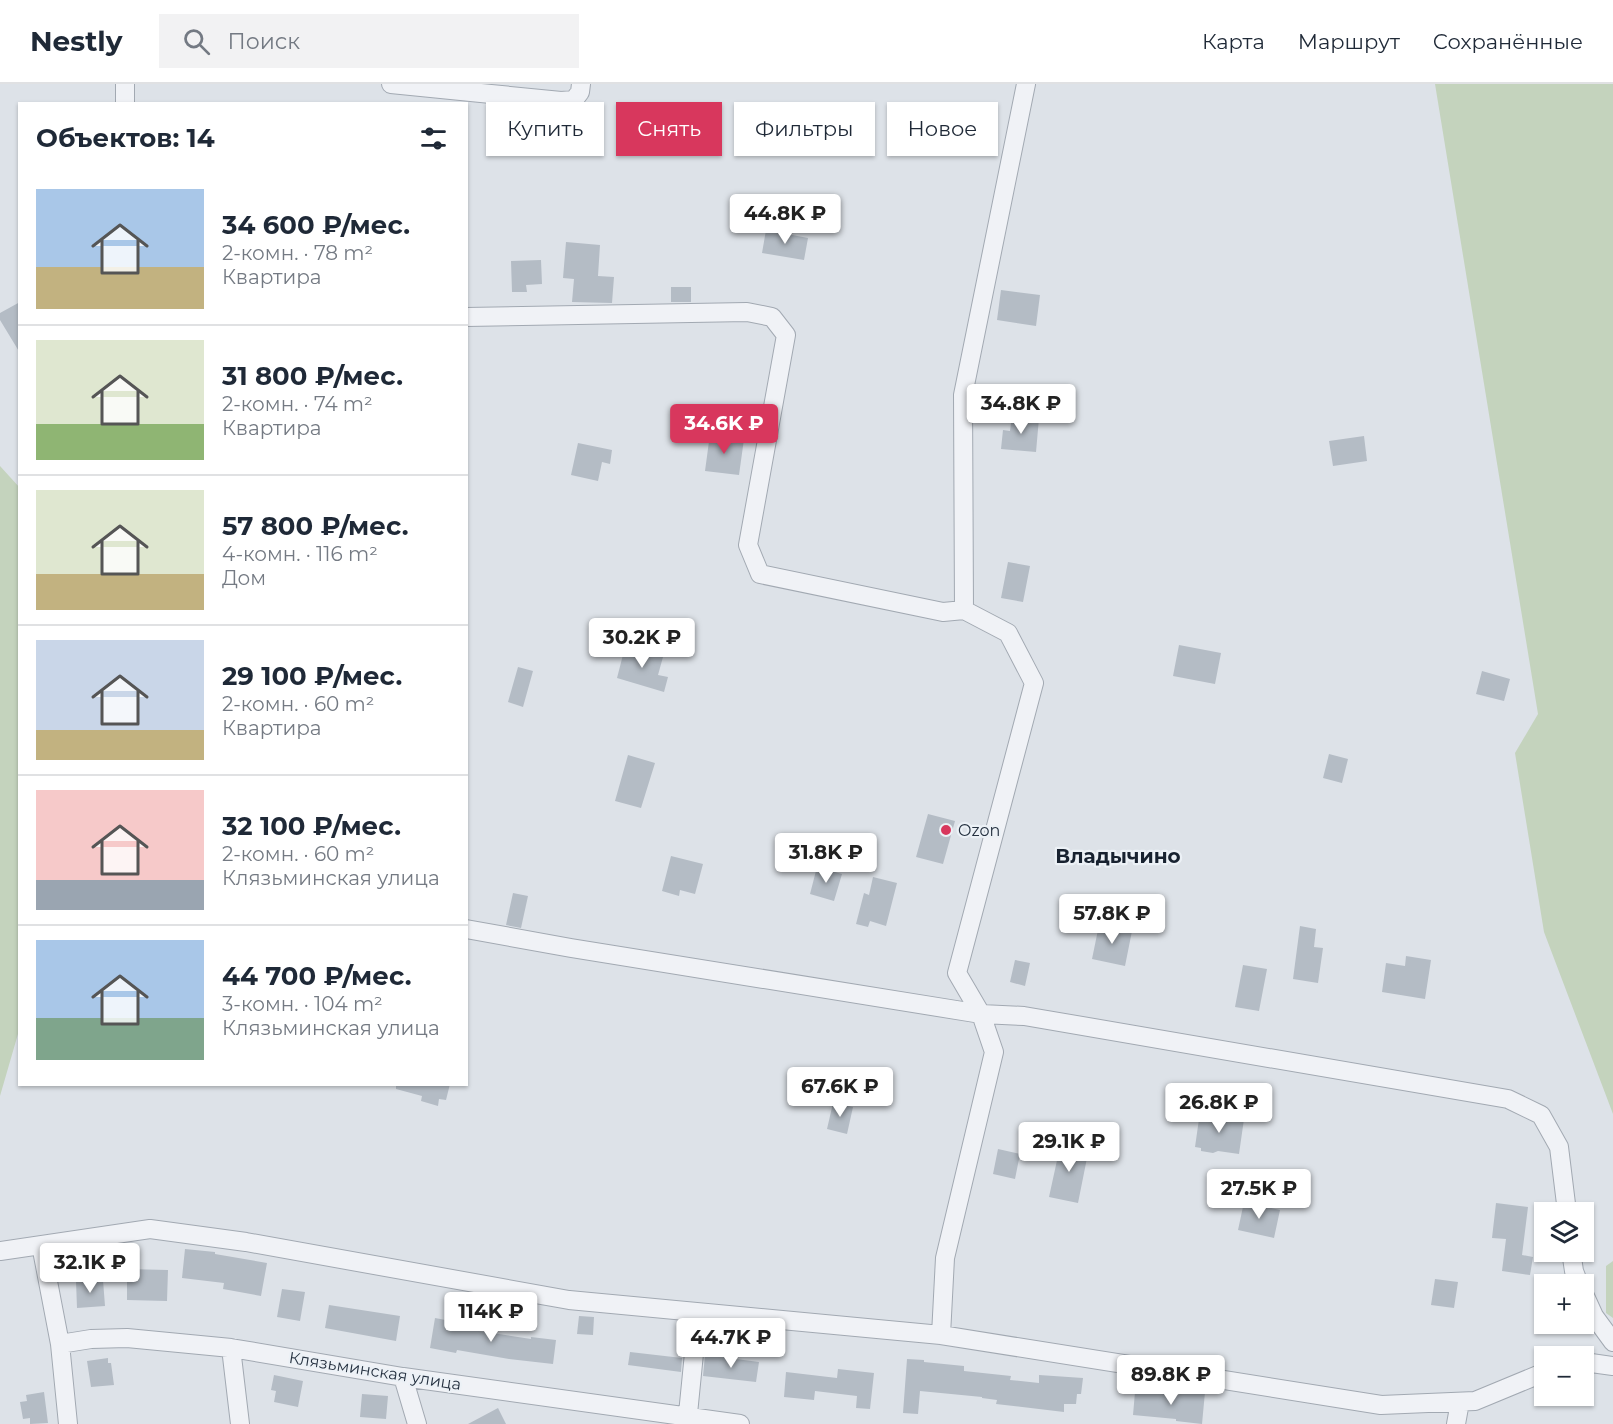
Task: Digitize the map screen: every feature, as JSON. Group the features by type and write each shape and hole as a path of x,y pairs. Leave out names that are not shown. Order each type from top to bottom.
{"street":[{"path":"125,84 125,102"},
{"path":"391,84 561,102 573,100 580,92 581,84"},
{"path":"964,610 963,395 1026,84"},
{"path":"468,317 747,312 772,317 786,335 748,545 760,574 943,612 964,610 1008,633 1034,683 957,973 981,1014 994,1052 945,1258 941,1335"},
{"path":"468,929 981,1014 1024,1016 1508,1099 1541,1115 1560,1147 1566,1202"},
{"path":"0,1251 150,1229 246,1242 569,1300 941,1335 1381,1405 1475,1401 1534,1377"},
{"path":"40,1245 60,1344 68,1424"},
{"path":"688,1421 698,1313"},
{"path":"1594,1316 1613,1342"},
{"name":"Клязьминская улица","path":"60,1344 92,1339 127,1338 231,1348 688,1421 740,1424"},
{"path":"231,1348 240,1424"},
{"path":"1594,1363 1613,1366"},
{"path":"403,1377 417,1424"},
{"path":"1456,1424 1460,1402"}],"green space":[{"path":"1435,84 1613,84 1613,1114 1544,932 1515,753 1538,714"},
{"path":"0,466 18,486 18,1034 0,1096"},
{"path":"1613,1261 1613,1318 1606,1313 1606,1266"}],"building":[{"path":"766,230 808,238 804,260 762,253"},
{"path":"566,242 600,245 598,276 614,277 612,303 572,302 574,279 563,278"},
{"path":"541,260 542,284 526,285 527,292 512,292 511,261"},
{"path":"671,287 691,287 691,302 671,302"},
{"path":"1001,290 1040,295 1036,326 997,320"},
{"path":"18,303 18,350 0,320 0,313"},
{"path":"1012,416 1039,418 1036,452 1001,449 1003,430 1010,431"},
{"path":"710,434 744,439 739,475 705,471"},
{"path":"1364,436 1367,461 1333,466 1329,441"},
{"path":"578,443 612,450 610,464 602,462 598,481 571,475"},
{"path":"1008,562 1030,566 1023,602 1001,598"},
{"path":"1179,645 1221,653 1215,684 1173,676"},
{"path":"625,647 663,657 658,675 668,677 664,692 617,678"},
{"path":"518,667 533,671 523,707 508,702"},
{"path":"1482,671 1510,679 1504,701 1476,694"},
{"path":"1329,754 1348,759 1342,783 1323,778"},
{"path":"628,755 655,763 641,808 615,801"},
{"path":"928,814 955,821 943,864 916,857"},
{"path":"671,856 703,864 695,894 680,890 679,896 662,891"},
{"path":"817,867 842,874 834,901 810,894"},
{"path":"873,877 897,883 886,926 870,921 868,927 856,924 864,893 869,895"},
{"path":"513,893 528,896 521,928 506,925"},
{"path":"1099,925 1132,931 1125,966 1092,959"},
{"path":"1300,926 1316,929 1314,947 1323,948 1318,983 1293,979"},
{"path":"1406,956 1431,960 1425,999 1382,992 1386,963 1405,966"},
{"path":"1015,960 1030,963 1025,986 1010,982"},
{"path":"1243,965 1267,969 1259,1011 1235,1007"},
{"path":"396,1086 450,1086 446,1100 439,1099 438,1106 421,1101 422,1096 396,1089"},
{"path":"833,1103 853,1107 847,1134 827,1129"},
{"path":"1200,1112 1244,1119 1239,1154 1218,1151 1213,1153 1201,1151 1201,1148 1195,1147"},
{"path":"1061,1142 1089,1148 1078,1203 1049,1197"},
{"path":"998,1149 1020,1154 1015,1179 993,1174"},
{"path":"1244,1202 1280,1210 1274,1238 1238,1230"},
{"path":"1496,1203 1528,1207 1522,1255 1533,1257 1530,1275 1502,1271 1506,1239 1492,1238"},
{"path":"185,1249 215,1252 215,1254 267,1263 261,1296 223,1289 224,1283 182,1278"},
{"path":"127,1269 168,1270 167,1301 127,1300"},
{"path":"1435,1279 1458,1282 1454,1308 1431,1305"},
{"path":"103,1280 105,1306 77,1308 76,1281"},
{"path":"282,1289 305,1292 300,1321 277,1317"},
{"path":"329,1305 400,1316 396,1341 325,1328"},
{"path":"579,1316 594,1317 593,1335 577,1334"},
{"path":"435,1318 461,1323 460,1328 531,1339 531,1337 556,1340 553,1364 430,1348"},
{"path":"630,1352 682,1358 681,1372 628,1365"},
{"path":"705,1355 759,1362 756,1382 703,1376"},
{"path":"108,1358 108,1363 111,1363 114,1385 91,1387 87,1361"},
{"path":"907,1359 964,1366 964,1371 1011,1376 1010,1380 1039,1383 1039,1375 1083,1378 1081,1394 1077,1394 1076,1404 1064,1404 1064,1412 996,1404 997,1400 982,1397 920,1391 918,1414 903,1413"},
{"path":"838,1369 874,1373 870,1409 856,1408 857,1396 815,1391 814,1400 784,1397 786,1372 837,1378"},
{"path":"274,1375 303,1381 298,1407 274,1402 276,1391 271,1390"},
{"path":"1180,1389 1205,1392 1202,1424 1133,1415 1135,1392 1179,1395"},
{"path":"44,1392 48,1423 30,1424 30,1418 23,1419 20,1402 27,1401 26,1395"},
{"path":"362,1394 388,1396 386,1419 360,1417"},
{"path":"498,1408 506,1424 468,1424"}],"place":[{"name":"Ozon","path":"946,830"}],"district":[{"name":"Владычино","path":"1118,856"}]}
